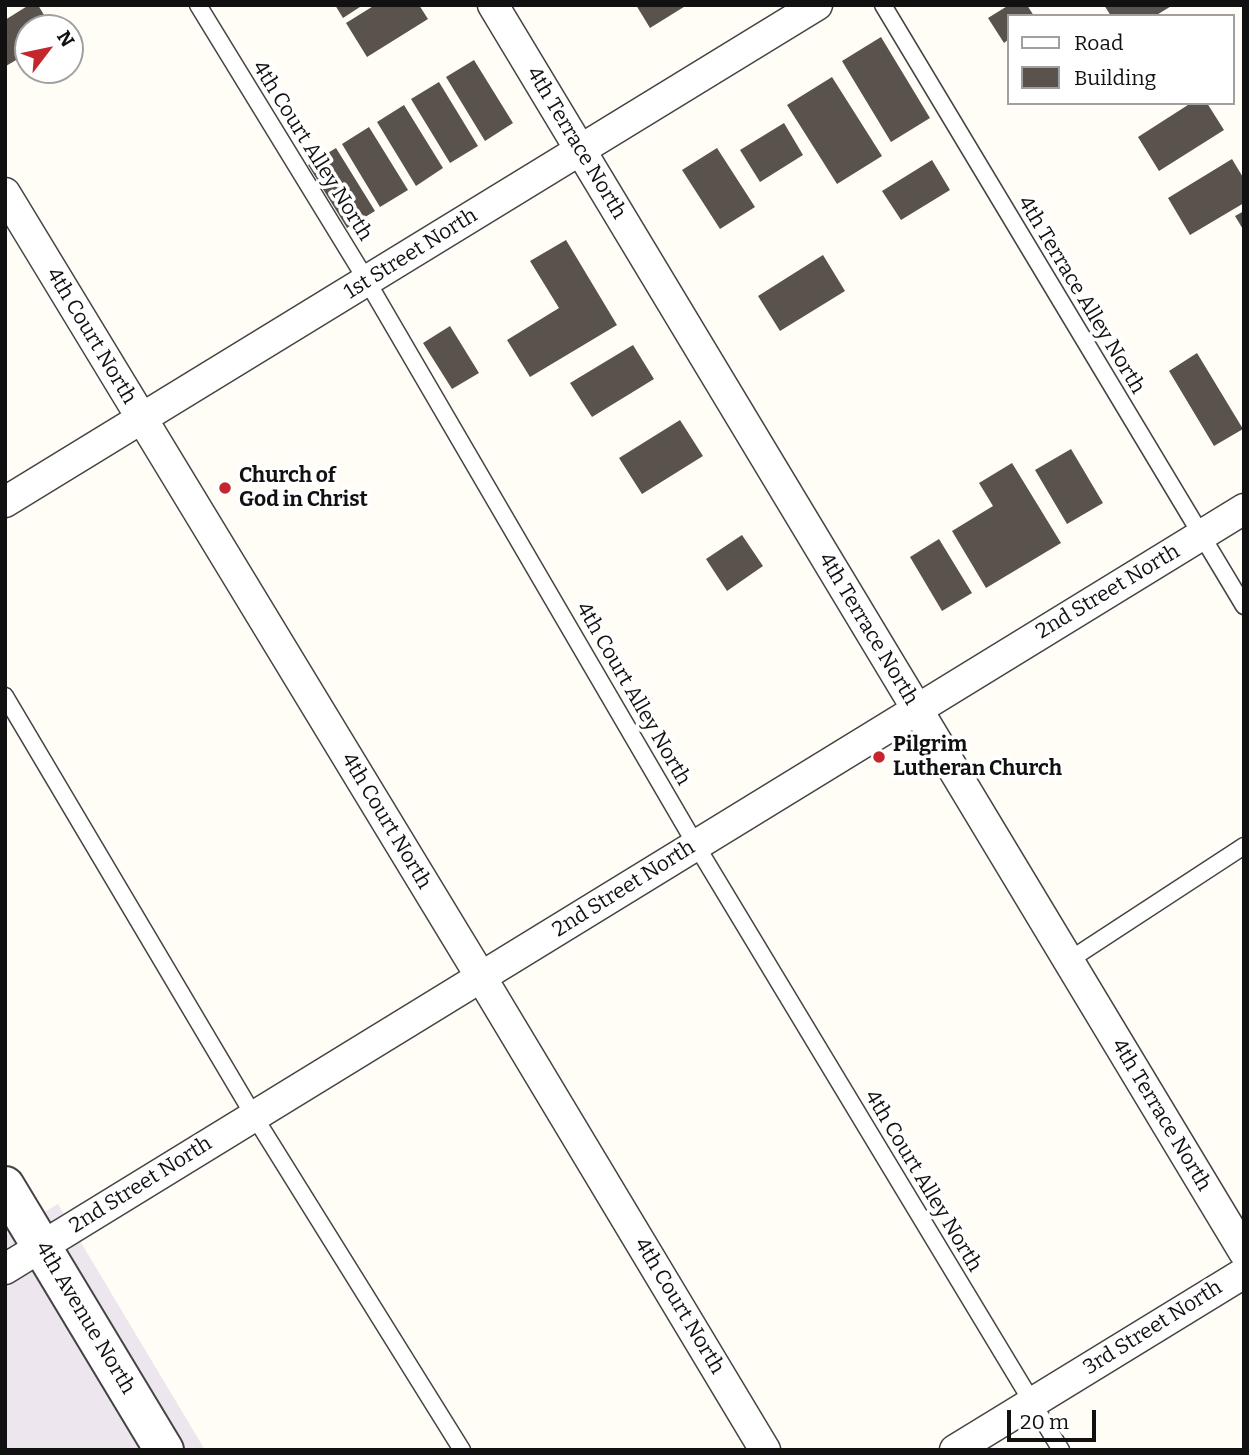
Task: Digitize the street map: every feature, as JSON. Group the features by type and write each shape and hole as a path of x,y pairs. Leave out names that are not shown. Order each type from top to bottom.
{"street":[{"name":"4th Terrace North","path":"493,5 1244,1252"},
{"name":"1st Street North","path":"5,502 817,5"},
{"name":"4th Court North","path":"5,193 481,976 765,1450"},
{"name":"2nd Street North","path":"5,1269 1244,509"},
{"name":"4th Avenue North","path":"5,1186 164,1450"},
{"name":"3rd Street North","path":"955,1450 1244,1273"}],"lane":[{"name":"4th Court Alley North","path":"198,5 367,281 696,845 1060,1450"},
{"name":"4th Terrace Alley North","path":"883,5 1244,607"},
{"path":"5,696 254,1116 462,1450"},
{"path":"1068,961 1244,846"}],"shaded area":[{"path":"58,1204 205,1450 5,1450 5,1235"}],"building":[{"path":"29,5 38,5 43,14 15,14"},
{"path":"335,5 363,5 343,18"},
{"path":"375,5 419,5 428,19 367,57 346,23"},
{"path":"636,5 687,5 650,28"},
{"path":"1009,5 1027,5 1033,14 1007,14 1007,41 1004,43 988,18"},
{"path":"1104,5 1173,5 1158,14 1110,14"},
{"path":"14,14 14,61 6,66 5,20"},
{"path":"881,37 930,118 891,142 842,61"},
{"path":"474,60 513,123 485,141 446,77"},
{"path":"832,77 882,156 837,184 787,105"},
{"path":"439,82 478,146 450,163 411,99"},
{"path":"404,105 443,168 416,186 377,122"},
{"path":"1188,105 1208,105 1224,130 1159,171 1138,137"},
{"path":"784,123 803,155 760,182 740,150"},
{"path":"369,127 408,190 380,207 342,144"},
{"path":"336,148 375,211 347,228 308,165"},
{"path":"717,148 755,207 720,229 682,170"},
{"path":"1232,159 1244,179 1244,203 1190,235 1168,198"},
{"path":"932,160 950,190 901,220 882,191"},
{"path":"1244,211 1244,231 1235,216"},
{"path":"566,240 617,325 530,377 507,340 559,308 530,261"},
{"path":"823,255 845,291 780,331 758,296"},
{"path":"450,326 479,373 452,389 423,343"},
{"path":"633,345 654,379 592,417 570,383"},
{"path":"1197,353 1243,429 1214,446 1169,371"},
{"path":"680,420 703,456 642,494 619,458"},
{"path":"1071,449 1103,503 1067,524 1035,470"},
{"path":"1012,463 1061,543 986,588 952,531 993,506 979,483"},
{"path":"742,535 763,566 727,591 706,559"},
{"path":"939,539 972,593 942,611 910,557"}],"place":[{"name":"Church of God in Christ","path":"225,488"},
{"name":"Pilgrim Lutheran Church","path":"879,757"}]}
